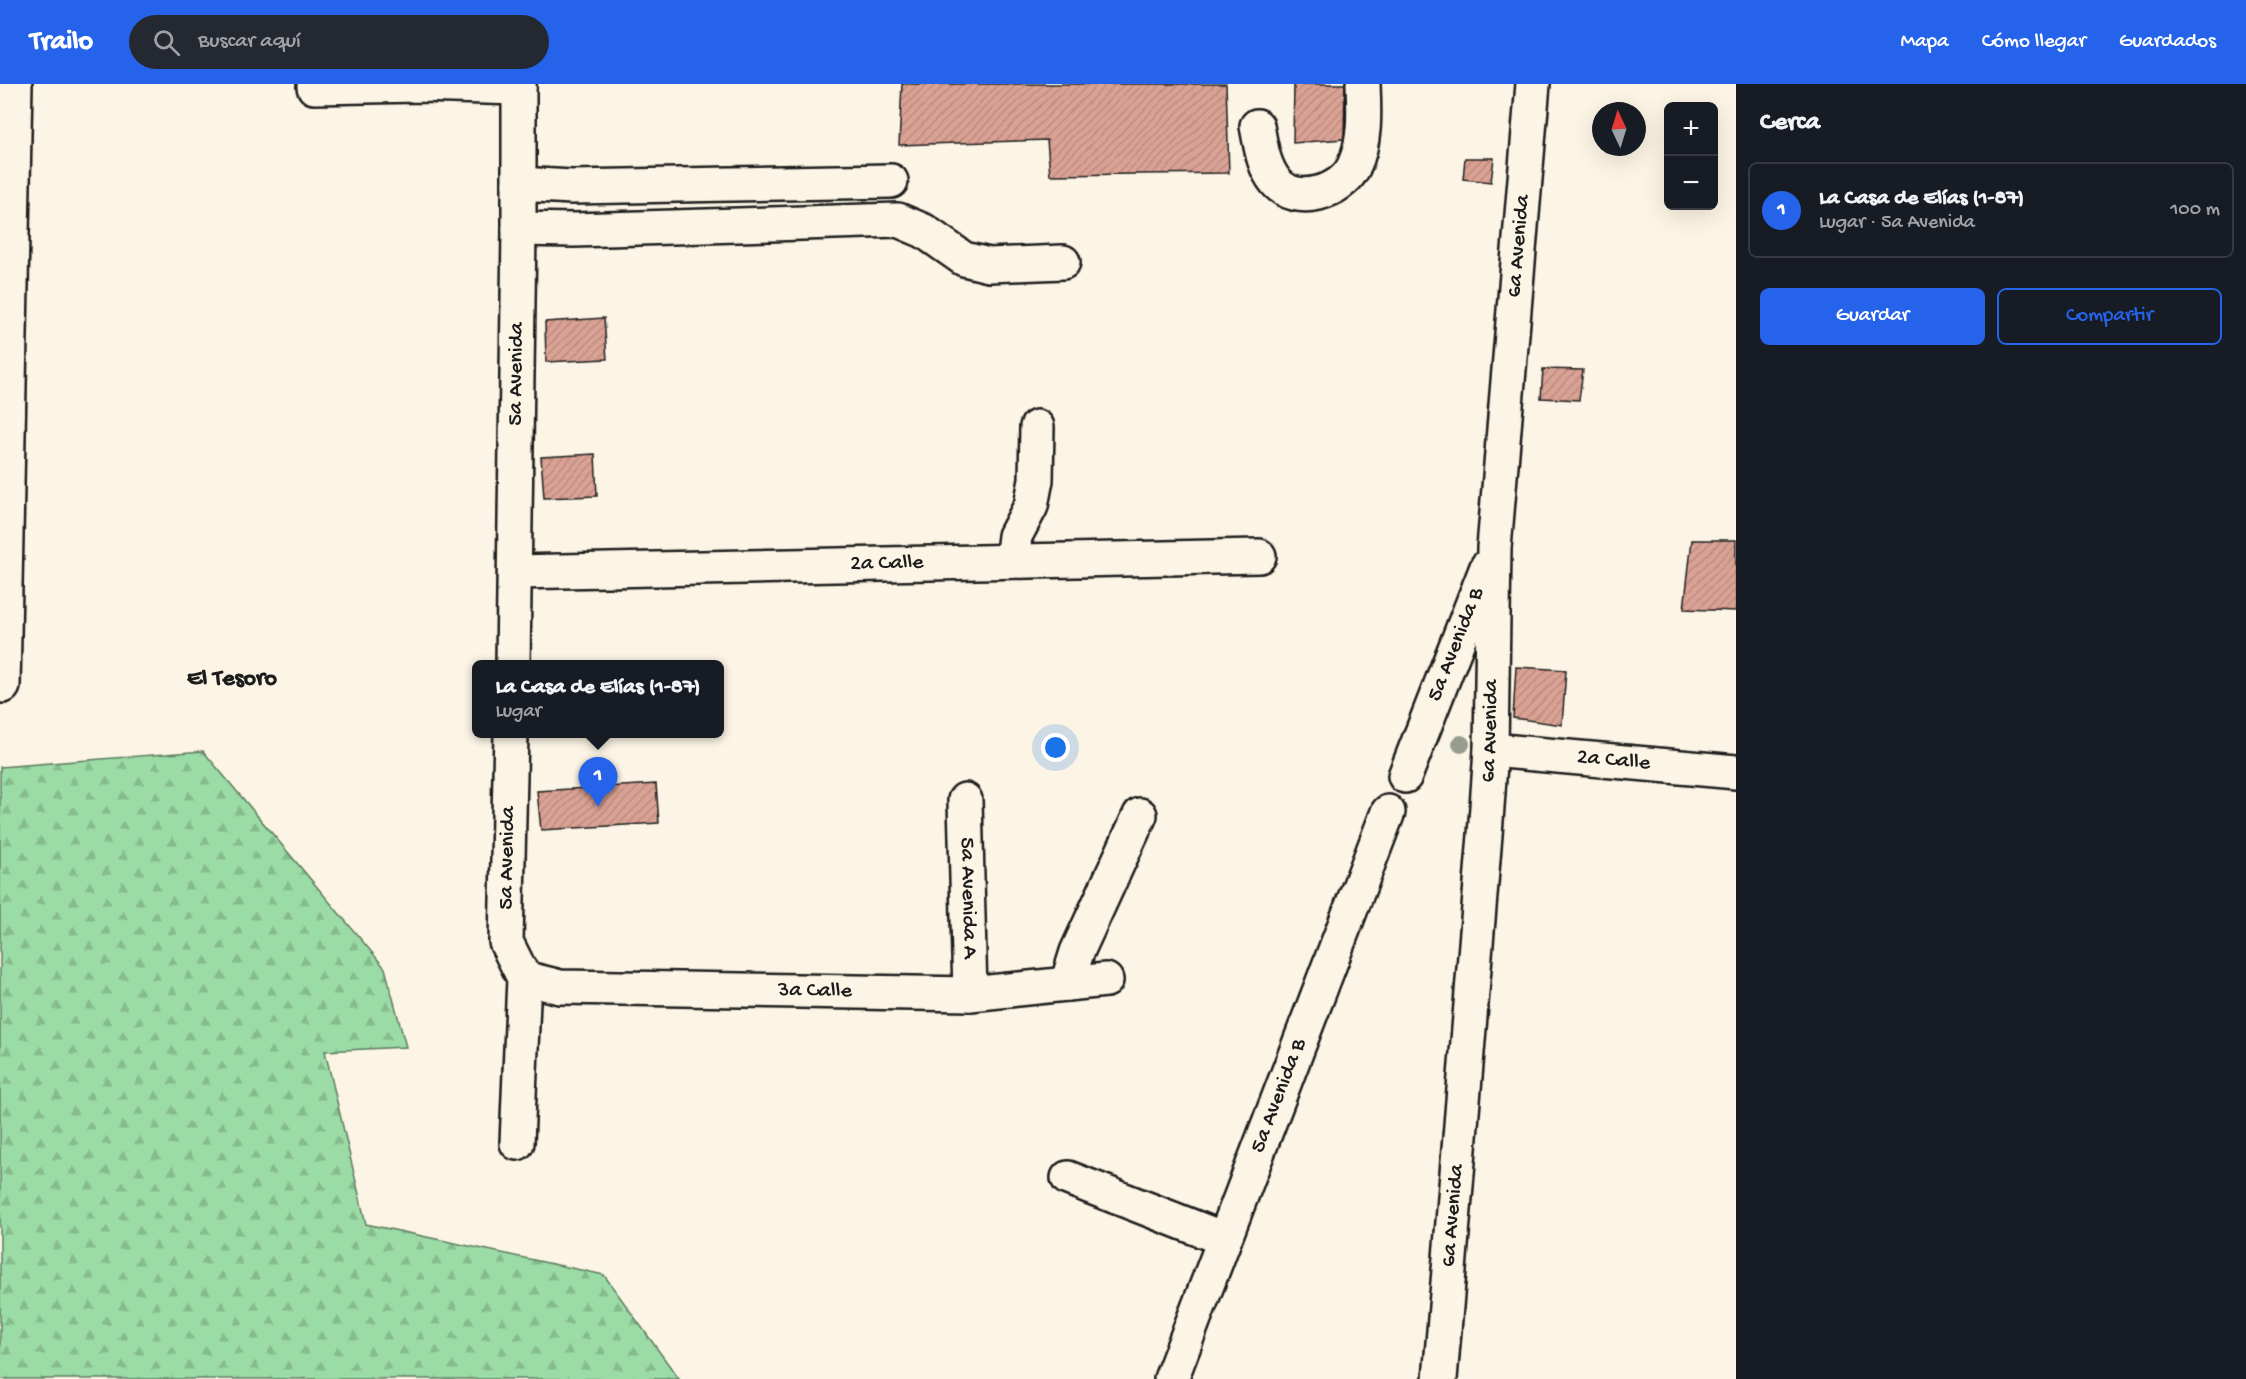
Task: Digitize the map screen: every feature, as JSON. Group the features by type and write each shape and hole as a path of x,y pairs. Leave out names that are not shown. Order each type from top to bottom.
{"street":[{"path":"1257,126 1265,166 1278,184 1299,195 1322,192 1338,184 1353,168 1361,145 1363,84"},
{"name":"6a Avenida","path":"1440,1379 1491,750 1494,548 1533,84"},
{"path":"314,87 519,86"},
{"name":"5a Avenida","path":"513,660 519,86"},
{"path":"3,686 10,101"},
{"path":"519,184 572,187 891,181"},
{"path":"519,229 574,230 898,220 924,231 964,259 989,265 1064,262"},
{"path":"1012,561 1015,536 1031,506 1036,480 1037,427"},
{"name":"5a Avenida B","path":"1406,776 1494,548"},
{"name":"2a Calle","path":"515,572 1259,556"},
{"name":"5a Avenida","path":"511,738 506,942 524,978"},
{"name":"2a Calle","path":"1491,750 1736,772"},
{"name":"5a Avenida A","path":"965,800 970,994"},
{"name":"5a Avenida B","path":"1171,1379 1388,812"},
{"path":"1067,984 1077,952 1140,815"},
{"path":"517,1143 524,978"},
{"name":"3a Calle","path":"524,978 560,987 970,994 1106,980"},
{"path":"1068,1178 1224,1239"}],"green space":[{"path":"203,751 385,968 406,1047 325,1051 366,1224 604,1275 679,1379 0,1379 0,767"}],"building":[{"path":"902,84 1226,84 1229,173 1050,175 1047,140 899,145"},
{"path":"1294,84 1345,84 1344,139 1293,143"},
{"path":"1465,158 1494,158 1491,182 1463,179"},
{"path":"604,318 607,359 546,362 545,322"},
{"path":"1543,369 1583,370 1579,400 1541,398"},
{"path":"595,454 597,496 544,498 541,457"},
{"path":"1692,540 1736,540 1736,611 1684,609"},
{"path":"1516,667 1566,670 1562,725 1513,718"},
{"path":"656,784 659,823 541,830 537,791"}],"place":[{"name":"La Casa de Elías (1-87)","path":"598,807"}],"district":[{"name":"El Tesoro","path":"232,679"}]}
